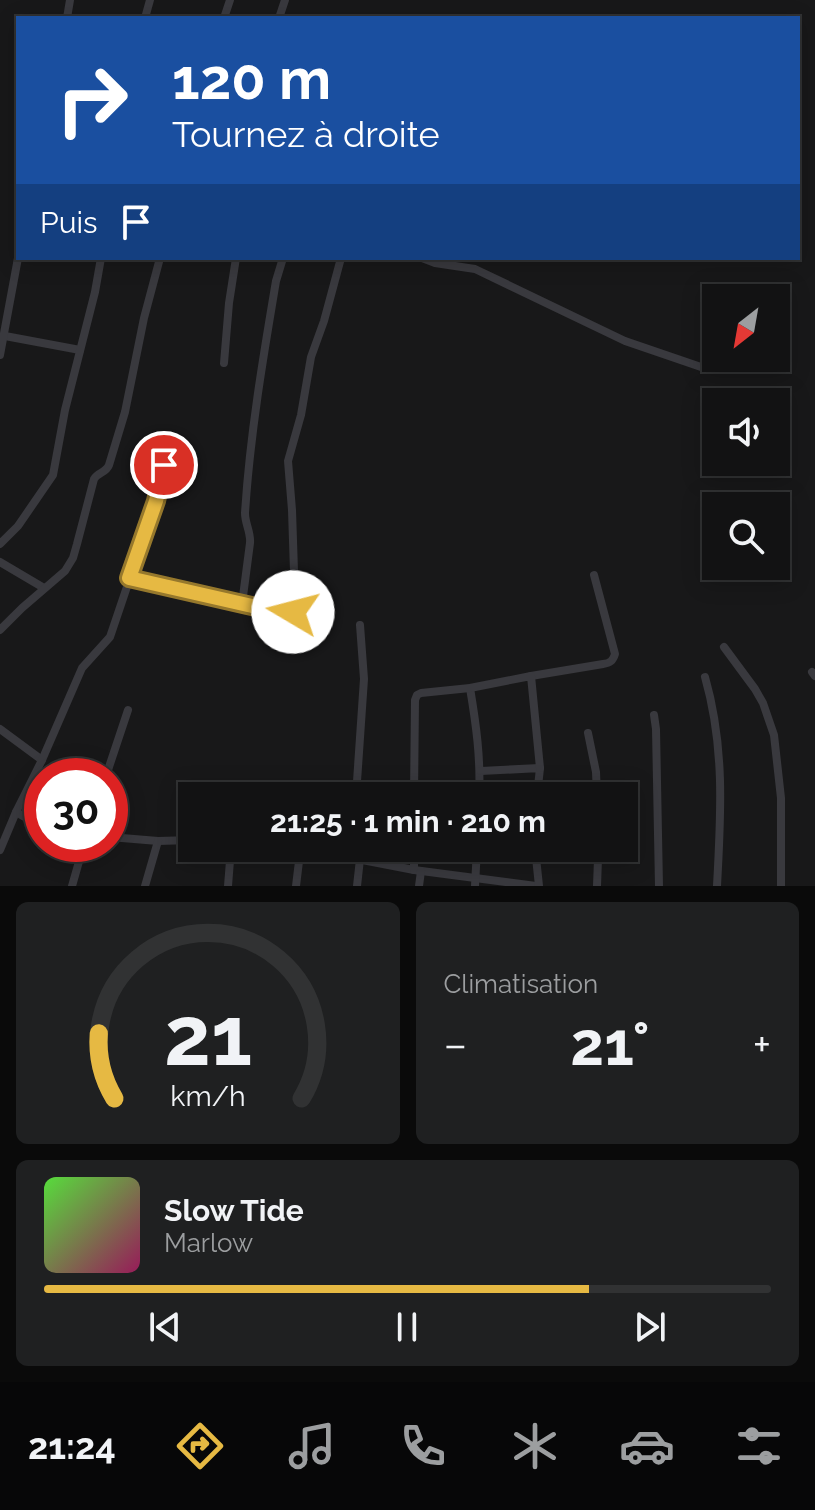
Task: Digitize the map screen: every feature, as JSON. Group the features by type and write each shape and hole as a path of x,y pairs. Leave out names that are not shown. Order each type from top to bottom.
{"street":[{"path":"0,355 18,260"},
{"path":"0,544 18,526 53,475 101,260"},
{"path":"0,630 65,571 73,558 94,479 108,469 125,412 159,260"},
{"path":"224,363 236,260"},
{"path":"242,604 251,536 245,520 252,435 276,281 282,260"},
{"path":"129,578 287,614 293,612 288,461 301,415 311,357 340,260"},
{"path":"427,260 475,269 625,341 701,367"},
{"path":"5,336 80,350"},
{"path":"43,758 82,668 110,637 156,501 164,465"},
{"path":"0,562 44,588"},
{"path":"414,782 417,695 610,663 615,654 594,575"},
{"path":"357,782 364,679 360,625"},
{"path":"724,647 763,703 774,735 781,798 781,886"},
{"path":"531,676 540,768 538,782"},
{"path":"705,677 719,747 722,807 717,886"},
{"path":"470,688 478,734 480,782"},
{"path":"112,758 128,710"},
{"path":"654,715 659,886"},
{"path":"0,729 39,758"},
{"path":"588,733 596,782"},
{"path":"481,771 540,768"},
{"path":"0,850 24,796"},
{"path":"16,812 24,817"},
{"path":"128,838 178,840"},
{"path":"145,886 158,841"},
{"path":"72,886 79,862"},
{"path":"228,886 230,862"},
{"path":"296,886 299,862"},
{"path":"356,862 357,886"},
{"path":"373,862 475,882 538,886 536,862"},
{"path":"417,862 419,886"},
{"path":"475,882 476,862"},
{"path":"597,886 598,862"}],"route":[{"path":"164,465 156,501 129,578 287,614 293,612"}]}
